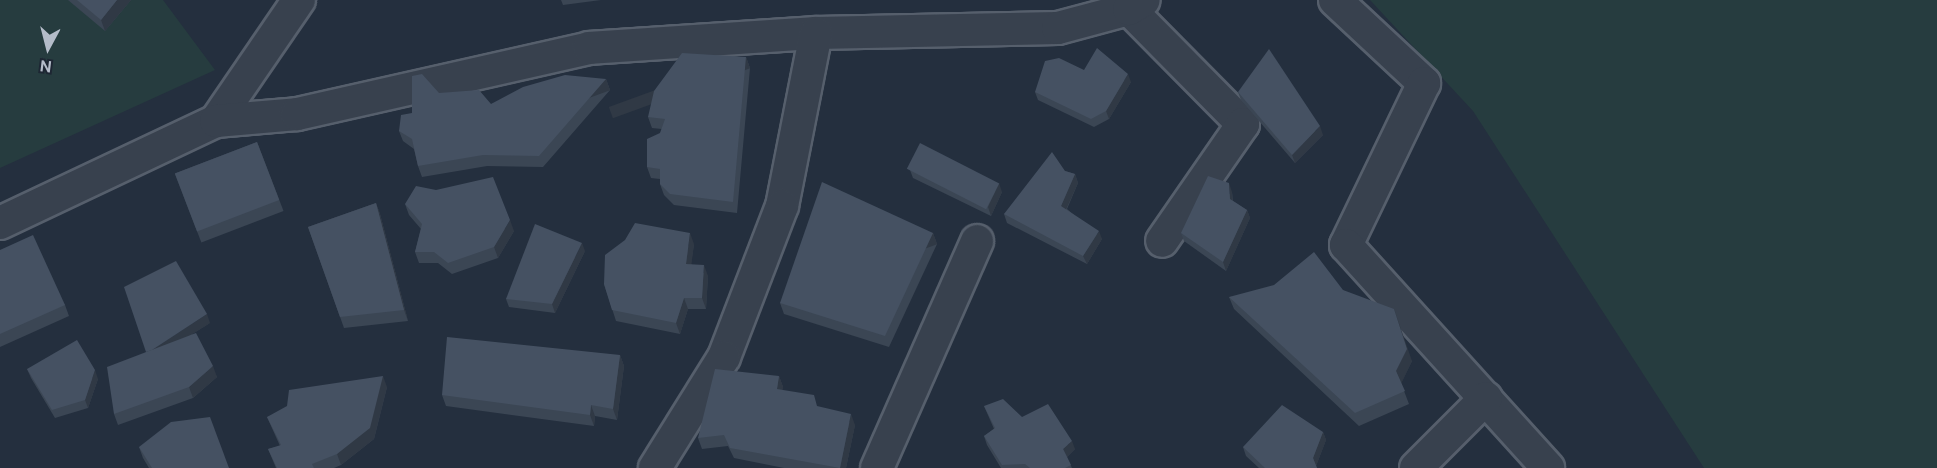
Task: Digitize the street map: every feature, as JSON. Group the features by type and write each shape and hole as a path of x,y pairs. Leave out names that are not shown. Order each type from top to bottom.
{"street":[{"path":"216,121 299,0"},
{"path":"1335,0 1424,83 1346,245 1548,468"},
{"path":"0,223 216,121 297,114 589,48 816,33 1058,28 1136,4 1243,124 1162,241"},
{"path":"655,468 724,357 782,206 816,33"},
{"path":"878,468 977,241"},
{"path":"1416,468 1486,398"}],"green space":[{"path":"0,0 163,0 215,70 0,168"},
{"path":"1370,0 1937,0 1937,468 1704,468 1473,111"}],"building":[{"path":"77,0 117,0 101,20"},
{"path":"1097,48 1128,74 1106,111 1091,119 1035,92 1045,61 1059,58 1084,70"},
{"path":"1269,49 1320,126 1292,155 1238,92"},
{"path":"682,53 746,57 733,202 670,194 660,184 660,169 647,167 647,139 660,133 665,119 648,117 654,91"},
{"path":"422,74 439,93 479,90 491,104 523,87 565,75 606,79 539,156 483,155 418,166 412,139 399,131 401,115 412,113 412,76"},
{"path":"257,142 279,200 197,231 175,174"},
{"path":"920,143 999,183 986,209 907,169"},
{"path":"1052,152 1065,171 1075,174 1061,206 1099,231 1083,256 1004,214"},
{"path":"1208,176 1229,183 1230,199 1247,210 1223,262 1181,233"},
{"path":"493,177 510,220 494,247 448,263 434,252 415,252 422,224 405,204 416,186 436,190"},
{"path":"822,182 933,233 885,336 780,303"},
{"path":"376,203 404,310 340,317 308,227"},
{"path":"635,223 690,233 686,264 704,265 702,298 684,298 676,323 612,310 604,284 605,255 625,240"},
{"path":"535,224 582,243 552,304 506,299"},
{"path":"33,235 65,305 0,334 0,250"},
{"path":"1314,252 1343,290 1394,309 1407,349 1396,371 1405,391 1355,413 1229,297 1274,285"},
{"path":"176,261 207,314 146,352 124,287"},
{"path":"196,333 213,366 189,387 114,414 107,367"},
{"path":"447,337 620,355 613,409 591,405 590,415 442,395"},
{"path":"77,340 95,370 85,400 52,410 27,369"},
{"path":"715,369 779,376 777,389 814,395 817,406 851,414 840,468 730,448 724,435 698,438"},
{"path":"383,376 370,428 337,454 312,464 314,468 277,468 268,449 281,445 267,417 287,406 289,390"},
{"path":"1003,399 1022,417 1048,404 1072,441 1063,449 1071,465 1065,468 1030,468 1025,464 1002,465 984,436 995,428 984,406"},
{"path":"1282,405 1323,432 1313,458 1317,468 1265,468 1243,447"},
{"path":"210,417 229,468 152,468 139,447 171,422"}]}
